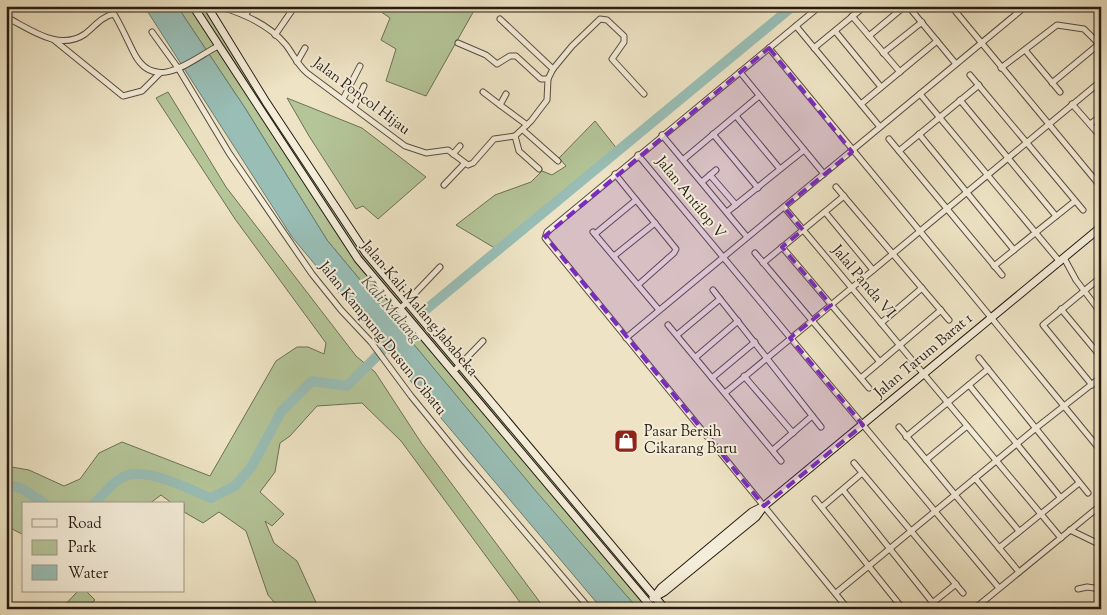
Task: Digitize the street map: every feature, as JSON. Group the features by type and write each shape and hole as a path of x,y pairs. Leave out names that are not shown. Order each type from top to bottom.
{"main road":[{"name":"Jalan Kali Malang Jababeka","path":"193,6 215,47 358,259 650,606"},
{"name":"Jalan Kali Malang Jababeka","path":"207,6 296,148 366,253 665,609"},
{"path":"288,154 296,148"},
{"name":"Jalan Tarum Barat 1","path":"650,606 661,588 745,518 764,506 1101,227"}],"street":[{"name":"Jalan Poncol Hijau","path":"218,6 246,15 275,35 287,46 306,73 405,146 426,153 445,150 453,154"},
{"path":"246,15 250,6"},
{"path":"275,35 295,6"},
{"path":"820,6 615,174 547,232 545,238 848,609"},
{"path":"814,48 865,6"},
{"path":"869,36 906,6 922,22 956,64"},
{"path":"950,6 1101,187"},
{"path":"626,338 1026,6"},
{"path":"54,40 69,41 78,38 105,18 114,14 142,66 151,72 160,73 186,65 215,47"},
{"path":"852,16 900,72"},
{"path":"6,17 54,40 122,96 142,91 160,73"},
{"path":"444,184 464,164 473,163 494,139 515,136 525,127 547,100 548,79 553,69 572,46 602,18 607,20 624,36 624,42 612,58 644,94"},
{"path":"500,19 553,69"},
{"path":"883,53 922,22"},
{"path":"1002,68 1058,25 1084,29 1100,45 1052,83"},
{"path":"796,26 880,127"},
{"path":"834,31 881,88"},
{"name":"Jalan Kampung Dusun Cibatu","path":"152,32 178,68 224,145 312,274 340,310 386,360 429,418 590,609"},
{"path":"861,104 937,41"},
{"path":"458,43 486,55 497,64 510,56 516,56 541,79 548,79"},
{"path":"297,62 305,48"},
{"path":"768,48 990,319 1066,406 1101,451"},
{"path":"1025,50 1060,92"},
{"path":"342,99 360,66"},
{"path":"740,72 824,174"},
{"path":"970,75 1083,210"},
{"path":"725,393 1101,80"},
{"path":"899,151 978,85"},
{"path":"354,107 364,86"},
{"path":"483,92 525,127 558,161"},
{"path":"500,105 506,94"},
{"path":"920,94 1036,233 1062,260 1101,313"},
{"path":"684,159 759,96"},
{"path":"960,100 1056,216"},
{"path":"1072,104 1101,137"},
{"path":"736,116 780,169"},
{"path":"1090,124 1101,116"},
{"path":"713,134 758,188"},
{"path":"919,134 1014,250"},
{"path":"662,135 684,159 747,237"},
{"path":"515,136 519,151 540,169"},
{"path":"889,139 1002,275"},
{"path":"460,146 453,154 464,164"},
{"path":"727,212 804,150"},
{"name":"Jalan Antilop V","path":"638,155 998,588"},
{"path":"702,182 716,170"},
{"path":"615,174 676,247 676,251 638,286"},
{"path":"710,175 736,205"},
{"path":"836,187 949,320"},
{"path":"763,263 844,196"},
{"path":"636,200 594,233 659,310"},
{"path":"994,266 1075,201"},
{"name":"Jalal Panda VI","path":"784,206 1061,538"},
{"path":"824,212 873,270"},
{"path":"614,256 655,223"},
{"path":"782,247 880,362"},
{"path":"755,253 869,388"},
{"path":"401,312 440,267"},
{"path":"1092,384 1043,326 1101,277"},
{"path":"881,323 922,288"},
{"path":"713,290 821,427"},
{"path":"677,335 720,299"},
{"path":"1061,309 1101,357"},
{"path":"861,378 941,310"},
{"path":"696,357 738,321"},
{"path":"668,325 781,461"},
{"path":"453,372 482,342"},
{"path":"712,378 755,342"},
{"path":"979,358 1088,493"},
{"path":"906,437 988,369"},
{"path":"744,376 792,433"},
{"path":"836,593 1036,428 1101,377"},
{"path":"969,386 1060,497"},
{"path":"772,450 812,416"},
{"path":"926,460 967,426"},
{"path":"898,427 1019,572"},
{"path":"854,464 963,593"},
{"path":"822,507 862,473"},
{"path":"975,478 1020,531"},
{"path":"999,548 1079,483"},
{"path":"843,490 933,603"},
{"path":"815,499 871,566 903,609"},
{"path":"974,609 1101,505"},
{"path":"1070,530 1101,545"},
{"path":"925,609 956,584"},
{"path":"1078,589 1087,587 1101,589"}],"highlighted area":[{"path":"769,48 852,152 784,207 803,230 782,247 831,305 790,338 863,425 764,506 545,236"}],"green space":[{"path":"177,6 207,6 366,253 665,609 638,609 546,504 327,240 245,108"},
{"path":"379,6 476,7 426,96 386,81 396,49 381,40 390,18 377,9"},
{"path":"168,92 226,187 356,356 375,372 422,444 545,609 525,609 401,441 362,403 317,406 290,436 280,443 275,472 260,492 284,514 272,526 265,521 274,543 297,561 319,609 280,609 268,595 246,531 219,512 203,523 185,513 185,502 170,502 161,495 152,502 22,502 22,534 6,526 6,466 29,470 64,486 80,479 99,453 122,442 210,476 276,361 297,347 308,347 324,354 326,343 235,219 156,98"},
{"path":"287,98 362,128 426,177 378,219 363,206 356,209"},
{"path":"595,121 618,150 498,250 456,225 495,195 531,182 542,171 552,175 566,166 559,158"},
{"path":"77,592 87,592 95,600 85,609 61,609"}],"water":[{"path":"144,6 177,6 245,108 327,240 535,490 638,609 602,609 419,392 292,237"}],"waterway":[{"path":"423,312 793,6"},
{"path":"96,502 115,482 132,474 155,476 211,498 235,486 252,466 281,412 312,381 347,386 381,352"},
{"path":"6,484 23,489 42,502"}],"place":[{"name":"Pasar Bersih Cikarang Baru","path":"626,441"}],"water label":[{"name":"Kali Malang","path":"390,310"}]}
